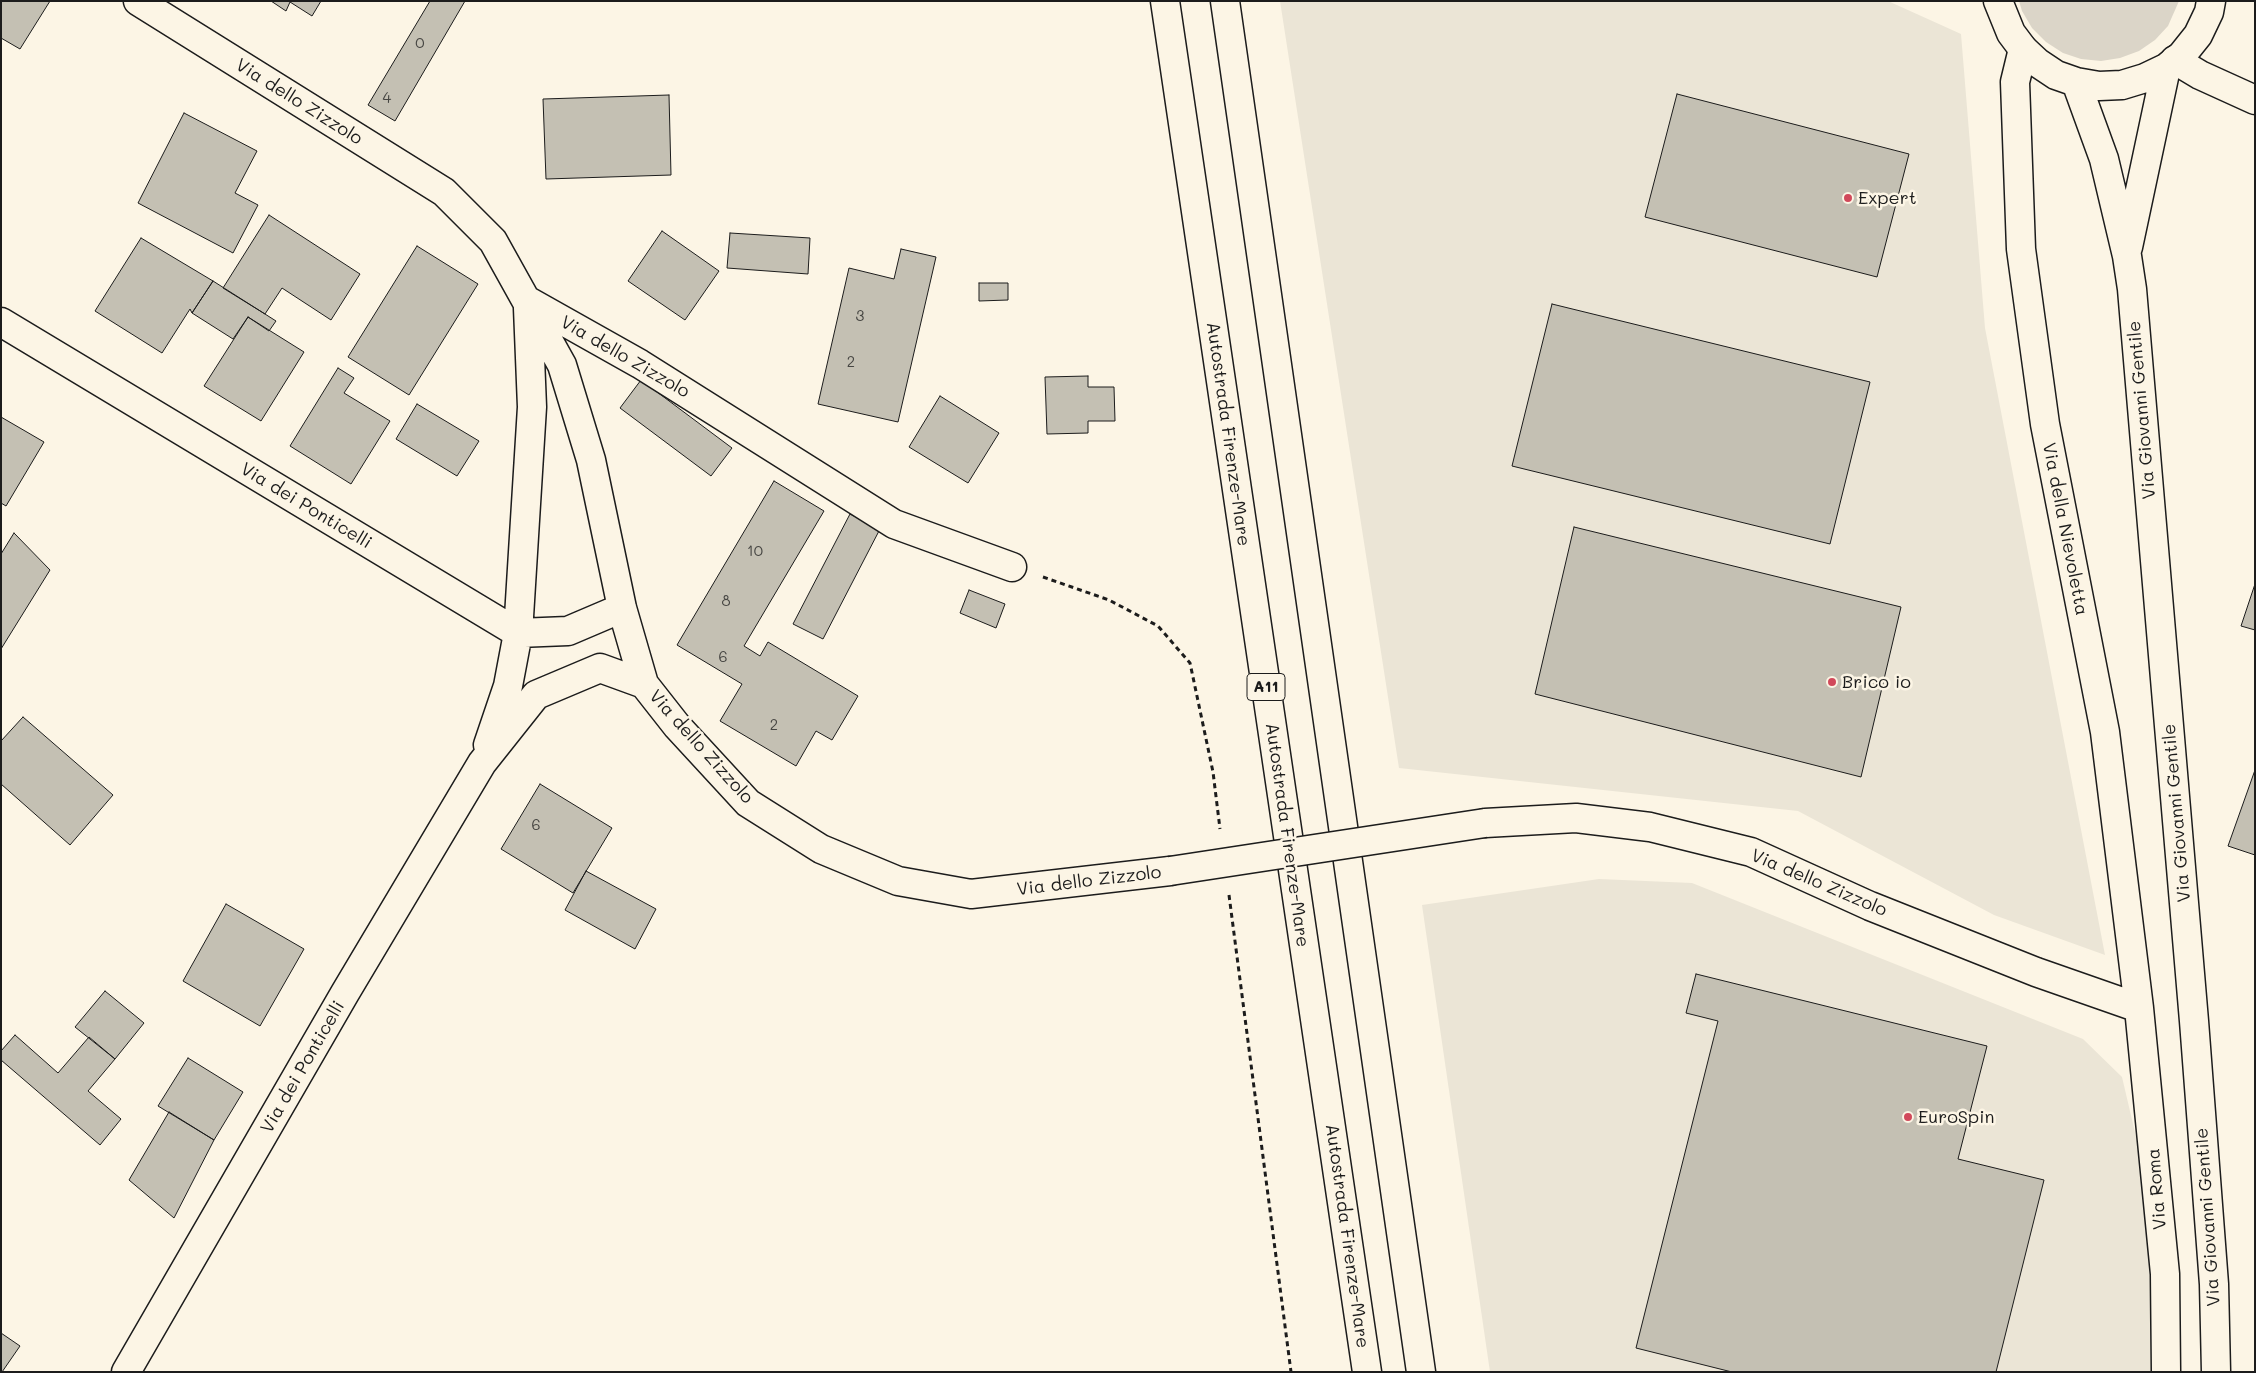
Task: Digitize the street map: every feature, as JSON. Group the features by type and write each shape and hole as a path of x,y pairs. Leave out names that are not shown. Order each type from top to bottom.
{"main road":[{"name":"Via dello Zizzolo","path":"138,1 444,192 494,241 562,365 591,460 622,608 644,684 677,726 748,803 821,849 898,881 971,894 1170,871 1485,823 1576,818 1650,827 1751,852 1898,917 2036,972 2140,1008"},
{"name":"Autostrada Firenze-Mare","path":"1165,1 1367,1372"},
{"path":"1225,1 1421,1372"},
{"path":"1998,1 2011,33 2038,64 2056,75 2076,82 2099,86 2122,85 2145,78 2177,57 2198,35 2209,12 2211,1"},
{"name":"Via della Nievoletta","path":"2023,49 2016,82 2021,249 2045,424 2105,732 2140,1008"},
{"path":"2177,57 2213,64 2255,86"},
{"path":"2177,57 2200,75 2255,100"},
{"path":"2126,256 2177,57"},
{"name":"Via Giovanni Gentile","path":"2076,82 2104,159 2132,289 2194,1021 2214,1284 2216,1372"},
{"name":"Via dello Zizzolo","path":"528,301 640,364 894,524 1012,567"},
{"path":"482,763 508,686 518,634 532,407 528,301"},
{"name":"Via dei Ponticelli","path":"1,322 518,634"},
{"path":"518,634 568,631 622,608"},
{"path":"482,763 536,696 600,668 644,684"},
{"name":"Via dei Ponticelli","path":"126,1372 340,1002 482,763"},
{"name":"Via Roma","path":"2140,1008 2165,1274 2166,1372"}],"path":[{"path":"1012,567 1109,600 1158,626 1190,663 1213,772 1221,831"},
{"path":"1228,890 1291,1372"}],"shaded area":[{"path":"1280,1 1888,1 1961,34 1985,328 2105,955 1994,915 1798,811 1399,768"},
{"path":"2019,1 2179,1 2168,26 2155,40 2139,51 2120,58 2101,61 2081,59 2063,53 2046,42 2032,28 2022,11"},
{"path":"1599,879 1692,883 2083,1039 2122,1077 2140,1154 2148,1221 2153,1372 1490,1372 1422,905"}],"building":[{"path":"1,1 50,1 20,49 1,38"},
{"path":"271,1 321,1 312,16 290,2 286,11"},
{"path":"430,1 465,1 395,121 368,105"},
{"path":"1677,94 1909,154 1877,277 1645,217"},
{"path":"669,95 671,175 546,179 543,99"},
{"path":"184,113 257,151 235,193 258,205 233,253 138,203"},
{"path":"269,215 360,274 331,320 282,288 265,314 223,288"},
{"path":"662,231 719,271 685,320 628,281"},
{"path":"730,233 810,238 808,274 727,268"},
{"path":"141,238 213,281 192,313 190,309 162,353 95,311"},
{"path":"417,246 478,284 409,395 348,357"},
{"path":"901,249 936,257 898,422 818,404 849,268 894,279"},
{"path":"213,281 276,321 269,331 248,317 233,339 192,313"},
{"path":"979,283 1008,283 1008,300 979,301"},
{"path":"1552,304 1870,382 1830,544 1512,466"},
{"path":"248,317 304,352 261,421 204,386"},
{"path":"338,368 354,378 344,393 390,421 351,484 290,446"},
{"path":"1088,376 1088,387 1114,387 1115,421 1088,421 1088,433 1047,434 1045,377"},
{"path":"641,380 732,448 711,476 620,408"},
{"path":"940,396 999,433 968,483 909,447"},
{"path":"417,404 479,441 457,476 396,439"},
{"path":"1,417 44,442 6,506 1,503"},
{"path":"774,481 824,511 744,646 760,656 768,642 858,696 832,740 816,731 796,766 720,721 742,684 677,645"},
{"path":"850,514 880,529 823,639 793,624"},
{"path":"1574,527 1901,607 1861,777 1535,694"},
{"path":"14,533 50,570 1,649 1,554"},
{"path":"2255,584 2255,630 2241,626"},
{"path":"969,590 1005,604 996,628 960,613"},
{"path":"23,717 113,795 70,845 1,784 1,741"},
{"path":"2255,770 2255,855 2228,846"},
{"path":"540,784 612,828 573,893 501,849"},
{"path":"586,871 656,909 635,949 565,910"},
{"path":"226,904 304,949 260,1026 183,981"},
{"path":"1696,974 1987,1046 1958,1159 2044,1180 1996,1372 1732,1372 1636,1348 1718,1021 1686,1013"},
{"path":"105,991 144,1023 115,1059 75,1027"},
{"path":"15,1035 58,1073 89,1037 115,1059 88,1091 121,1119 100,1145 1,1060 1,1051"},
{"path":"188,1058 243,1092 214,1140 158,1106"},
{"path":"169,1112 214,1140 174,1218 129,1180"},
{"path":"1,1333 20,1346 2,1372 1,1372"}],"place":[{"name":"Expert","path":"1848,198"},
{"name":"Brico io","path":"1832,682"},
{"name":"EuroSpin","path":"1908,1117"}]}
